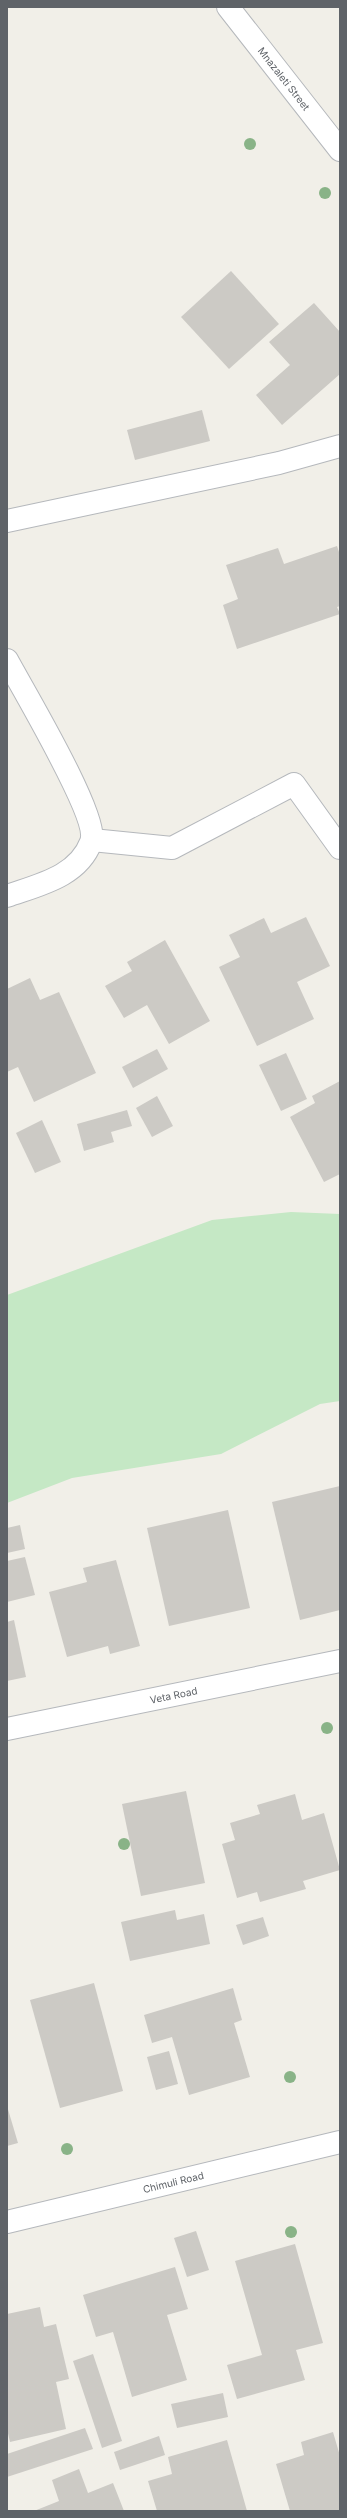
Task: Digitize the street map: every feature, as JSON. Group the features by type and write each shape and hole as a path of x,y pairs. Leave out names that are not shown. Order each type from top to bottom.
{"street":[{"name":"Mnazaleti Street","path":"228,7 340,150"},
{"path":"7,521 279,463 340,446"},
{"path":"7,660 77,790 90,820 92,840 81,860 61,876 7,896"},
{"path":"92,840 172,848 294,784 340,848"},
{"name":"Veta Road","path":"7,1729 340,1661"},
{"name":"Chimuli Road","path":"7,2222 340,2142"}],"green space":[{"path":"291,1212 340,1214 340,1401 320,1404 221,1454 72,1478 7,1503 7,1295 212,1220"}],"building":[{"path":"231,271 279,324 229,369 181,317"},
{"path":"314,303 340,332 340,374 282,425 256,395 290,365 269,342"},
{"path":"202,410 210,441 135,460 127,430"},
{"path":"337,546 340,555 340,606 337,607 340,614 237,649 223,605 238,599 226,565 278,548 284,564"},
{"path":"306,917 330,966 297,982 314,1019 257,1046 219,967 240,957 229,935 264,918 271,933"},
{"path":"165,940 210,1021 169,1044 147,1005 124,1018 105,986 132,971 127,962"},
{"path":"30,978 40,1000 59,992 96,1073 34,1102 18,1067 7,1072 7,989"},
{"path":"157,1049 168,1069 133,1088 122,1067"},
{"path":"286,1053 307,1099 281,1111 259,1065"},
{"path":"340,1081 340,1174 324,1182 290,1117 315,1103 312,1096"},
{"path":"157,1096 173,1126 152,1137 136,1108"},
{"path":"127,1110 132,1126 111,1132 114,1142 84,1151 77,1124"},
{"path":"42,1120 61,1162 35,1173 16,1133"},
{"path":"340,1486 340,1610 300,1620 272,1502"},
{"path":"228,1510 250,1608 169,1626 147,1528"},
{"path":"20,1525 25,1549 7,1553 7,1528"},
{"path":"25,1557 35,1595 7,1602 7,1561"},
{"path":"116,1560 140,1646 110,1654 108,1646 67,1657 49,1592 87,1582 83,1568"},
{"path":"14,1620 26,1677 7,1681 7,1622"},
{"path":"186,1791 205,1883 141,1896 122,1804"},
{"path":"295,1794 302,1820 324,1813 340,1870 303,1881 306,1889 260,1902 257,1892 237,1898 222,1844 235,1840 230,1823 260,1814 257,1805"},
{"path":"175,1910 177,1920 204,1914 210,1944 130,1961 121,1922"},
{"path":"263,1917 269,1936 243,1945 236,1925"},
{"path":"94,1983 123,2091 60,2108 30,2000"},
{"path":"233,1988 242,2020 234,2023 250,2077 189,2095 172,2037 152,2043 144,2015"},
{"path":"169,2051 178,2084 156,2090 147,2057"},
{"path":"7,2106 18,2143 7,2146"},
{"path":"196,2231 209,2270 187,2277 174,2238"},
{"path":"295,2244 323,2343 296,2350 305,2380 237,2399 227,2365 262,2355 235,2261"},
{"path":"175,2267 188,2309 167,2315 187,2380 132,2397 113,2332 96,2337 83,2295"},
{"path":"40,2307 44,2327 56,2324 69,2379 56,2382 66,2429 10,2442 7,2429 7,2314"},
{"path":"93,2354 122,2441 102,2448 73,2361"},
{"path":"223,2393 228,2417 177,2428 171,2404"},
{"path":"85,2428 93,2449 7,2477 7,2454"},
{"path":"333,2432 340,2456 340,2511 290,2511 276,2464 304,2455 301,2442"},
{"path":"159,2436 165,2455 120,2470 114,2452"},
{"path":"227,2440 247,2511 157,2511 148,2481 172,2474 168,2457"},
{"path":"79,2469 88,2493 113,2483 124,2511 34,2511 59,2501 52,2480"}]}
